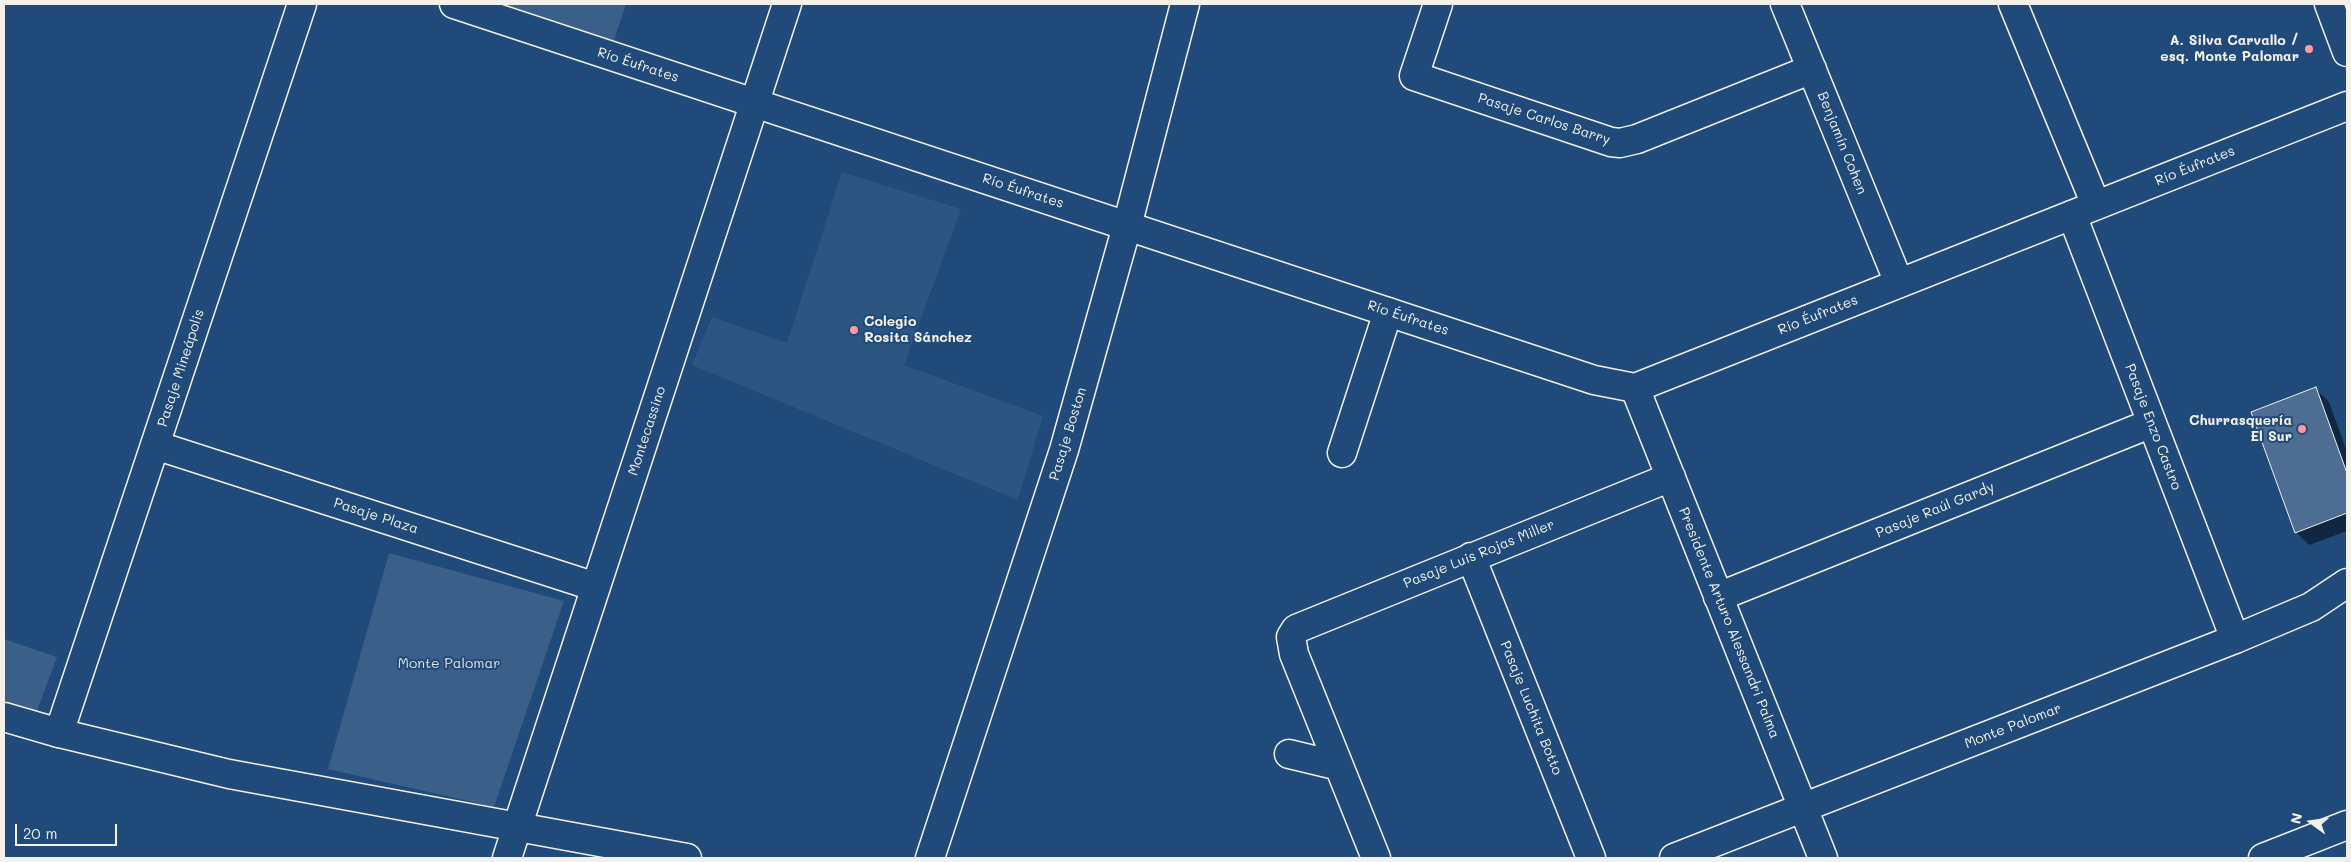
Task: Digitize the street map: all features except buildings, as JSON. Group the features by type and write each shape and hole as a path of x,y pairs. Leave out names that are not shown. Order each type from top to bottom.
{"street":[{"name":"Pasaje Mineápolis","path":"59,733 302,4"},
{"name":"Río Éufrates","path":"454,4 1594,380 1635,388 2347,106"},
{"name":"Montecassino","path":"507,858 787,4"},
{"name":"Pasaje Boston","path":"930,858 1064,450 1127,226 1185,4"},
{"name":"Pasaje Carlos Barry","path":"1438,4 1414,76 1603,140 1620,143 1637,139 1812,69"},
{"name":"Benjamín Cohen","path":"1785,4 1899,283"},
{"path":"2013,4 2096,205"},
{"path":"2329,4 2347,52"},
{"name":"Pasaje Enzo Castro","path":"2072,215 2235,639"},
{"path":"1342,453 1388,312"},
{"name":"Presidente Arturo Alessandri Palma","path":"1635,388 1823,858"},
{"name":"Pasaje Raúl Gardy","path":"1718,597 2152,423"},
{"name":"Pasaje Plaza","path":"155,445 596,588"},
{"name":"Pasaje Luis Rojas Miller","path":"1339,766 1291,646 1291,637 1296,629 1304,624 1671,477"},
{"name":"Pasaje Luchita Botto","path":"1471,557 1591,858"},
{"name":"Monte Palomar","path":"1674,858 2235,639 2311,606 2347,583"},
{"path":"4,716 59,733 229,774 687,858"},
{"path":"1288,754 1339,766 1376,858"},
{"path":"2264,858 2347,825"}],"shaded area":[{"name":"Colegio Rosita Sánchez","path":"842,172 961,209 904,365 1043,416 1018,500 692,365 712,317 787,343"}],"green space":[{"path":"495,4 626,4 611,49"},
{"name":"Monte Palomar","path":"389,553 564,601 494,807 328,769"},
{"path":"4,639 57,657 36,714 4,704"}],"place":[{"name":"A. Silva Carvallo / esq. Monte Palomar","path":"2309,49"},
{"name":"Colegio Rosita Sánchez","path":"854,330"},
{"name":"Churrasquería El Sur","path":"2302,429"}]}
